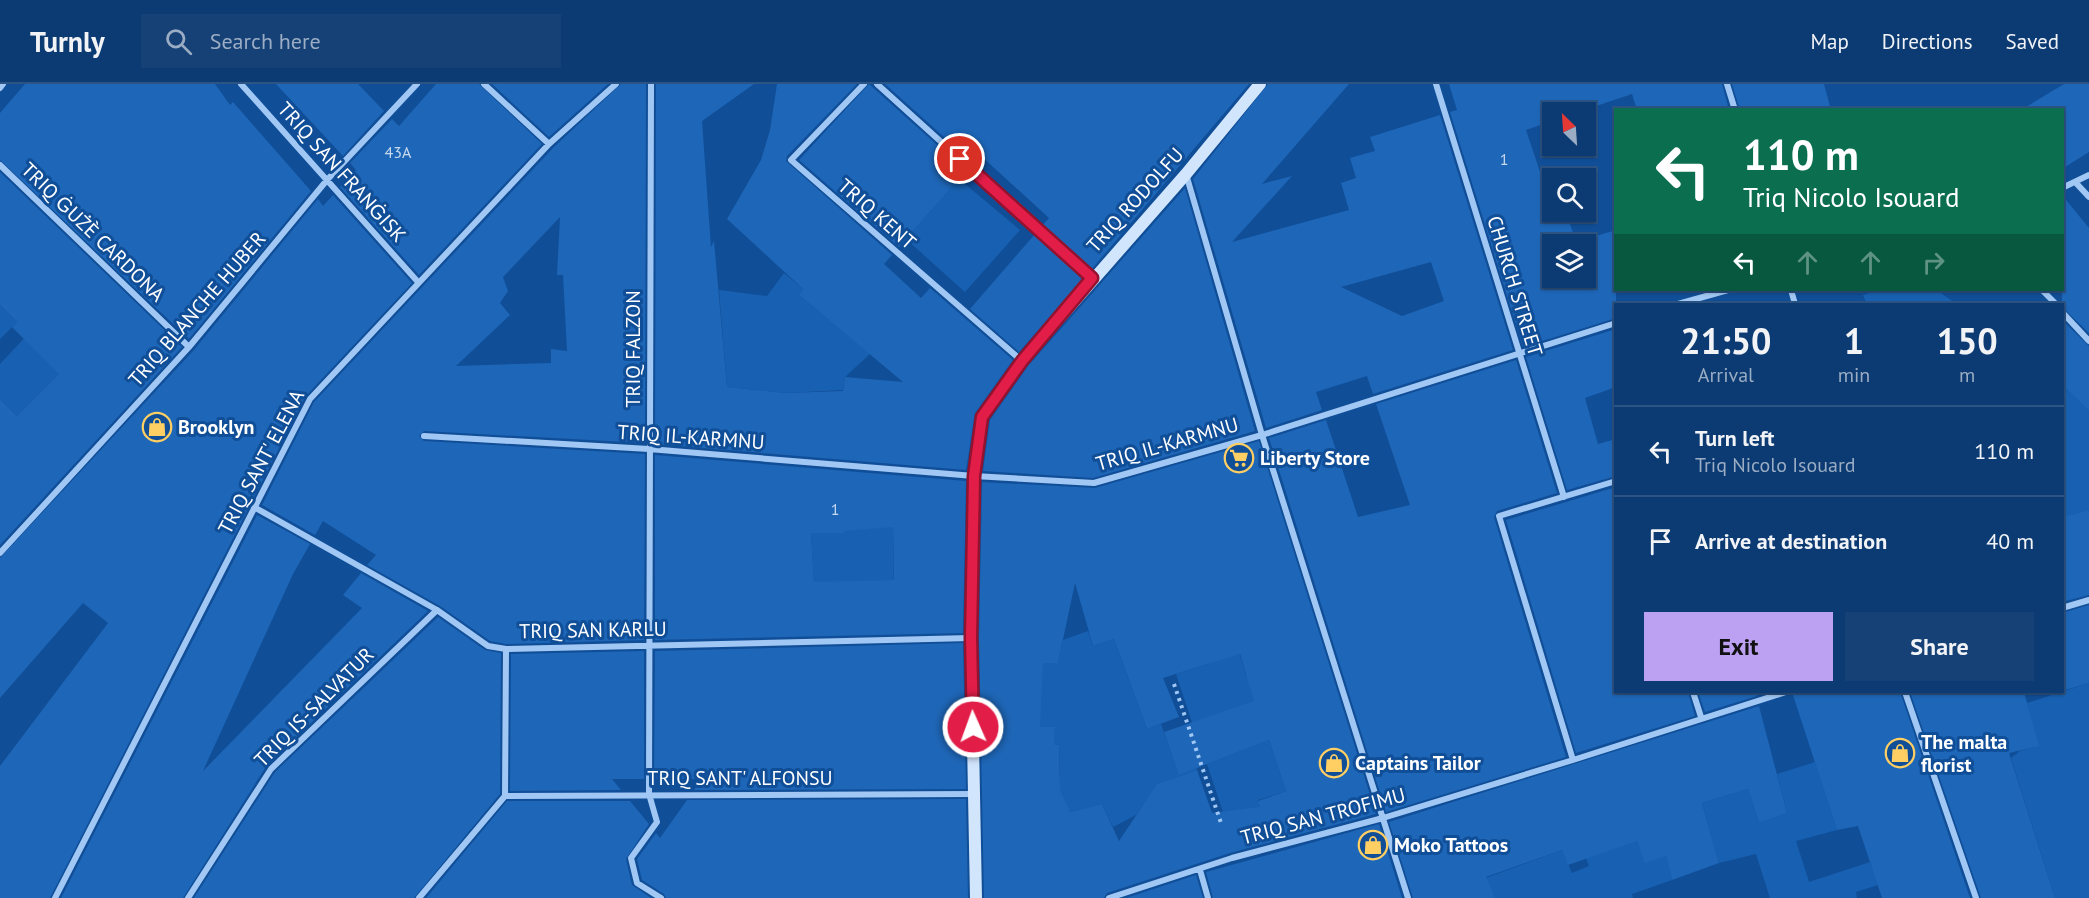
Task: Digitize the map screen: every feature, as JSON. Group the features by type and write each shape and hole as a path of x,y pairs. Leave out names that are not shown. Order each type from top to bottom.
{"street":[{"path":"0,88 3,84"},
{"name":"TRIQ SAN FRANĠISK","path":"241,84 418,282"},
{"name":"TRIQ BLANCHE HUBER","path":"0,553 189,347 327,180 417,84"},
{"path":"484,84 549,144"},
{"name":"TRIQ SANT' ELENA","path":"55,898 310,399 549,144 616,84"},
{"name":"TRIQ FALZON","path":"651,84 649,794 657,822 631,858 637,883 661,898"},
{"name":"TRIQ KENT","path":"864,84 791,160 1022,361"},
{"path":"878,84 1092,278"},
{"name":"TRIQ RODOLFU","path":"975,898 971,638 974,476 982,417 1022,361 1092,278 1186,174 1260,84"},
{"name":"CHURCH STREET","path":"1436,84 1564,497"},
{"path":"1727,84 1734,108"},
{"name":"TRIQ ĠUŻÈ CARDONA","path":"0,165 189,347"},
{"path":"1186,174 1262,435 1408,898"},
{"path":"2064,187 2089,175"},
{"path":"2076,183 2089,197"},
{"path":"1682,303 1724,291"},
{"path":"2043,291 2054,303"},
{"path":"2064,314 2089,341"},
{"name":"TRIQ IL-KARMNU","path":"424,436 649,449 974,476 1094,483 1262,435 1614,324"},
{"path":"1573,760 1499,516 1614,482"},
{"name":"TRIQ SAN KARLU","path":"254,507 437,610 488,646 506,649 971,638"},
{"path":"2064,607 2089,600"},
{"name":"TRIQ IS-SALVATUR","path":"188,898 271,769 437,610"},
{"path":"419,898 505,796 506,649"},
{"path":"1693,693 1701,717"},
{"name":"TRIQ SAN TROFIMU","path":"1109,898 1232,858 1383,818 1783,693"},
{"path":"1905,693 1976,898"},
{"name":"TRIQ SANT' ALFONSU","path":"505,796 975,794"},
{"path":"1200,870 1208,898"}],"path":[{"path":"1174,684 1221,823"}],"shaded area":[{"path":"959,179 1020,230 965,292 906,239"},
{"path":"784,273 803,289 799,295 870,354 845,377 843,390 785,393 727,387 719,290 767,296"},
{"path":"1876,291 1938,291 1955,303 1867,303 1863,295"},
{"path":"0,305 17,322 0,339"},
{"path":"32,330 59,374 17,416 0,399 0,364"},
{"path":"2064,387 2089,411 2089,510 2064,517"},
{"path":"845,478 893,527 894,602 814,582 811,533 844,533"},
{"path":"1088,631 1093,646 1114,639 1147,729 1161,724 1176,765 1193,759 1197,770 1163,782 1173,812 1148,798 1136,815 1113,827 1102,804 1070,812 1036,791 1060,776 1059,745 1054,744 1054,727 1040,727 1036,663 1058,663 1063,640"},
{"path":"1237,646 1246,675 1260,699 1203,755 1176,674 1208,664"},
{"path":"2089,683 2089,898 2055,898 2011,758 2020,751 2038,746 2027,703 2064,693"},
{"path":"1269,740 1286,791 1258,800 1262,812 1223,812 1207,764"},
{"path":"1815,762 1837,830 1796,841 1809,882 1870,862 1878,885 1856,892 1857,898 1770,898 1756,854 1719,863 1702,803 1748,789 1759,823 1787,813 1777,774"},
{"path":"1637,841 1646,862 1666,856 1672,880 1632,894 1633,898 1495,898 1469,884 1562,850 1572,873 1589,866 1583,851"}],"building":[{"path":"25,84 215,84 230,105 233,102 311,191 189,339 0,160 0,113"},
{"path":"276,84 358,84 384,111 343,156"},
{"path":"436,84 479,84 542,144 419,275 340,187 356,170 350,163 392,119 399,126"},
{"path":"492,84 608,84 549,137"},
{"path":"621,84 646,84 645,443 424,431 419,436 424,441 645,454 644,640 506,644 490,641 440,606 367,565 376,555 323,521 315,535 262,505 314,402 553,148","holes":["560,217 557,275 563,275 567,351 551,349 551,363 456,366 510,315 500,303 508,291 503,277"]},
{"path":"656,84 754,84 702,121 711,247 714,241 727,387 785,393 843,391 845,377 903,382 799,295 803,289 727,219 761,160 770,130 777,84 857,84 787,156 786,161 892,255 884,264 921,298 930,288 1013,360 975,413 966,470 655,444"},
{"path":"869,84 966,171 899,247 799,160"},
{"path":"885,84 1249,84 1091,270 1042,226 1049,218 980,155 973,163"},
{"path":"1268,84 1349,84 1262,184 1292,176 1232,242 1349,210 1341,183 1356,178 1350,158 1375,151 1370,137 1440,115 1513,350 1373,394 1367,376 1316,392 1322,410 1266,428 1193,179","holes":["1431,262 1444,301 1402,316 1341,287"]},
{"path":"1449,84 1722,84 1728,108 1636,108 1632,94 1596,106 1596,102 1542,102 1542,124 1526,130 1542,178 1542,222 1569,222 1573,234 1542,234 1542,288 1596,288 1596,236 1614,231 1616,303 1614,303 1614,319 1523,347 1450,112 1457,110"},
{"path":"1732,84 1824,84 1830,108 1739,108"},
{"path":"2064,84 2089,84 2089,152 2064,168 2064,108 2024,108"},
{"path":"0,172 182,347 0,545 0,399 17,416 59,374 12,327 17,322 0,305"},
{"path":"1185,188 1255,431 1093,478 983,471 990,420 1028,366"},
{"path":"333,195 412,283 305,397 50,898 0,898 0,766 108,623 83,603 0,698 0,558 193,351 318,199 323,206"},
{"path":"2064,197 2089,228 2089,333 2064,309 2064,303 2062,303"},
{"path":"1035,234 1084,278 1019,352 970,309"},
{"path":"2064,322 2089,346 2089,411 2064,387"},
{"path":"1614,330 1614,388 1585,398 1598,444 1614,440 1614,477 1567,490 1526,357"},
{"path":"1516,360 1557,493 1497,511 1494,517 1566,757 1386,812 1269,438 1326,420 1358,517 1410,505 1376,404"},
{"path":"1259,441 1376,814 1230,853 1107,893 1104,898 984,898 979,638 982,482 1095,488","holes":["1075,583 1093,646 1114,639 1147,729 1179,717 1163,678 1240,654 1254,701 1164,732 1179,775 1269,740 1286,791 1258,801 1260,807 1212,813 1197,770 1157,784 1119,841 1102,804 1070,812 1060,790 1059,745 1054,744 1055,727 1040,727 1043,663 1058,663"]},
{"path":"655,455 966,481 963,633 655,640","holes":["893,527 894,580 814,582 811,533 844,533 844,531"]},
{"path":"1614,488 1614,693 1688,693 1695,716 1576,753 1506,520"},
{"path":"2089,510 2089,595 2064,601 2064,516"},
{"path":"257,515 310,544 293,574 203,771 362,608 343,595 361,573 428,611 267,765 183,898 61,898"},
{"path":"2089,605 2089,683 2064,690 2064,612"},
{"path":"438,617 485,650 501,653 500,794 414,898 194,898 275,772"},
{"path":"963,643 966,789 694,790 702,779 654,779 655,651"},
{"path":"644,651 644,779 612,779 621,790 510,791 511,654"},
{"path":"1698,693 1756,693 1757,696 1705,712"},
{"path":"1792,693 1900,693 1970,898 1882,898 1858,826 1837,830"},
{"path":"1910,693 2024,693 2039,746 2009,753 2055,898 1981,898"},
{"path":"1759,706 1787,813 1759,823 1748,789 1702,803 1719,863 1672,880 1666,856 1645,863 1637,841 1568,865 1562,850 1486,877 1495,898 1413,898 1389,822"},
{"path":"966,799 968,898 666,898 664,894 642,880 637,859 656,833 660,838 687,800"},
{"path":"507,801 630,801 649,824 626,859 632,885 651,898 426,898"},
{"path":"1379,824 1402,898 1213,898 1206,872"},
{"path":"1196,875 1203,898 1126,898"}],"place":[{"name":"Brooklyn","path":"157,427"},
{"name":"Liberty Store","path":"1239,458"},
{"name":"The malta florist","path":"1900,753"},
{"name":"Captains Tailor","path":"1334,763"},
{"name":"Moko Tattoos","path":"1373,845"}],"route":[{"path":"960,159 1092,278 1022,361 982,417 974,476 971,638 973,727"}]}
